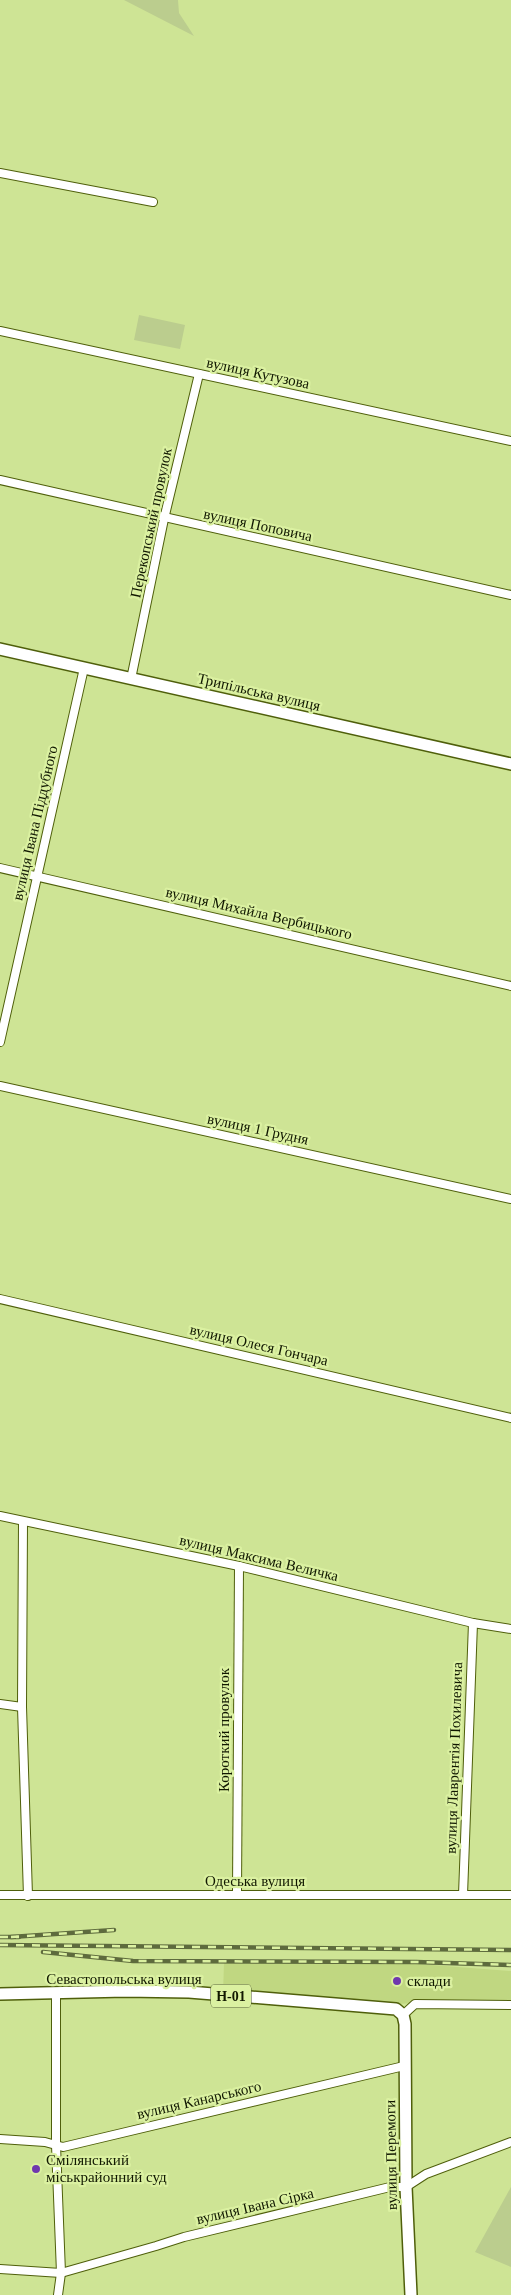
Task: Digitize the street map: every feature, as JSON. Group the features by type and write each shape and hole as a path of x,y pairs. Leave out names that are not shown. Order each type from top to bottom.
{"main road":[{"name":"Трипільська вулиця","path":"0,649 511,764"},
{"name":"Севастопольська вулиця","path":"0,1994 125,1991 189,1992 383,2007 396,2009 403,2015"},
{"name":"вулиця Перемоги","path":"403,2015 405,2024 406,2187 411,2295"}],"street":[{"path":"0,174 153,202"},
{"name":"вулиця Кутузова","path":"0,331 511,441"},
{"name":"Перекопський провулок","path":"131,679 164,519 199,374"},
{"name":"вулиця Поповича","path":"0,480 164,519 511,595"},
{"name":"вулиця Івана Піддубного","path":"0,1042 84,668"},
{"name":"вулиця Михайла Вербицького","path":"0,868 511,986"},
{"name":"вулиця 1 Грудня","path":"0,1086 511,1199"},
{"name":"вулиця Олеся Гончара","path":"0,1299 511,1418"},
{"name":"вулиця Максима Величка","path":"0,1516 239,1566 473,1623 511,1627"},
{"path":"23,1522 22,1707 28,1896"},
{"name":"Короткий провулок","path":"237,1894 239,1566"},
{"name":"вулиця Лаврентія Похилевича","path":"463,1894 473,1623"},
{"path":"0,1704 22,1707"},
{"name":"Одеська вулиця","path":"0,1895 511,1895"},
{"path":"56,1994 56,2145 61,2272 58,2295"},
{"path":"403,2015 415,2004 511,2005"},
{"name":"вулиця Канарського","path":"0,2140 45,2142 63,2147 404,2066"},
{"name":"вулиця Івана Сірка","path":"0,2269 61,2272 184,2237 390,2187 406,2187 426,2174 511,2142"}],"shaded area":[{"path":"124,0 178,0 179,13 194,36"},
{"path":"139,315 185,325 180,349 134,340"},
{"path":"224,1963 419,1964 511,1971 511,2004 415,2003 383,2005 223,1994"},
{"path":"511,2187 511,2267 475,2252"}],"railway":[{"path":"11,1937 114,1930"},
{"path":"0,1937 19,1937"},
{"path":"0,1945 511,1950"},
{"path":"43,1952 133,1961 416,1962 511,1965"}],"place":[{"name":"склади","path":"397,1981"},
{"name":"Смілянський міськрайонний суд","path":"36,2169"}]}
